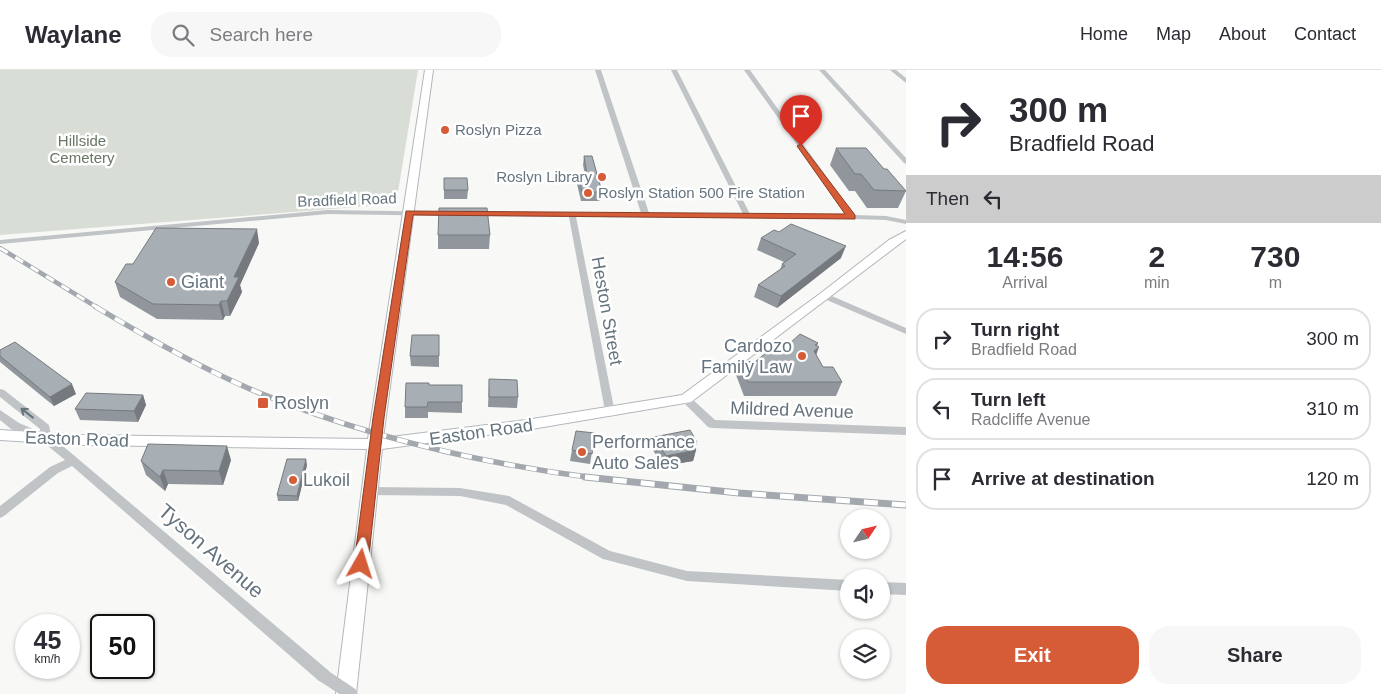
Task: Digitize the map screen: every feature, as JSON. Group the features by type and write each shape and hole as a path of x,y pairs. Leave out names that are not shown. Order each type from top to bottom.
{"main road":[{"path":"346,694 376,444 429,70"},
{"name":"Easton Road","path":"0,436 376,444 432,439 686,399 826,296 886,247 906,234"}],"street":[{"path":"598,70 646,216"},
{"path":"674,70 748,217"},
{"path":"747,70 852,217"},
{"path":"822,70 906,162"},
{"path":"893,70 906,81"},
{"name":"Bradfield Road","path":"0,242 328,212 852,217 886,218 906,222"},
{"name":"Heston Street","path":"572,215 610,412"},
{"path":"826,296 906,330"},
{"name":"Tyson Avenue","path":"0,392 45,428 46,438"},
{"name":"Mildred Avenue","path":"686,399 712,424 906,431"},
{"name":"Tyson Avenue","path":"0,414 16,426 46,438 324,676 351,694"},
{"path":"0,513 54,470 73,461"},
{"path":"370,491 460,492 509,501 607,555 687,576 840,585"},
{"path":"890,588 906,589"}],"green space":[{"name":"Hillside Cemetery","path":"0,70 418,70 396,204 0,235"}],"building":[{"path":"836,148 866,148 906,191 874,190 861,174 855,174"},
{"path":"584,156 592,156 602,192 582,192 578,175 587,175"},
{"path":"444,178 467,178 468,190 444,190"},
{"path":"439,208 487,208 490,235 438,235"},
{"path":"791,224 846,246 781,296 758,285 785,266 782,264 796,254 761,238 774,230 779,232"},
{"name":"Giant","path":"156,228 257,229 234,277 239,277 227,301 221,301 219,305 153,304 115,282 126,264 133,264"},
{"path":"800,334 818,343 815,345 819,347 814,351 823,367 833,367 842,382 748,382 740,361 755,362 781,340 789,344"},
{"path":"412,335 439,335 439,356 410,356"},
{"path":"15,342 72,384 50,397 0,356 0,350"},
{"path":"489,379 517,380 518,397 489,397"},
{"path":"406,383 462,385 462,402 428,402 427,407 405,407"},
{"path":"86,393 143,395 134,411 75,409"},
{"path":"690,430 697,442 692,443 696,450 666,456 654,437"},
{"path":"576,431 595,433 592,454 572,450"},
{"path":"148,444 227,446 219,471 163,470 160,477 141,461"},
{"name":"Lukoil","path":"287,459 306,459 297,496 277,495"}],"railway":[{"path":"0,248 98,308"},
{"path":"96,307 211,371 250,389 334,420 420,445 463,455 551,472 595,478"},
{"path":"585,477 739,493 906,505"}],"place":[{"name":"Roslyn Pizza","path":"445,130"},
{"name":"Roslyn Library","path":"602,177"},
{"name":"Roslyn Station 500 Fire Station","path":"588,193"},
{"name":"Giant","path":"171,282"},
{"name":"Cardozo Family Law","path":"802,356"},
{"name":"Roslyn","path":"263,403"},
{"name":"Performance Auto Sales","path":"582,452"},
{"name":"Lukoil","path":"293,480"}],"route":[{"path":"361,564 378,418 410,213 852,217 801,146"}]}
